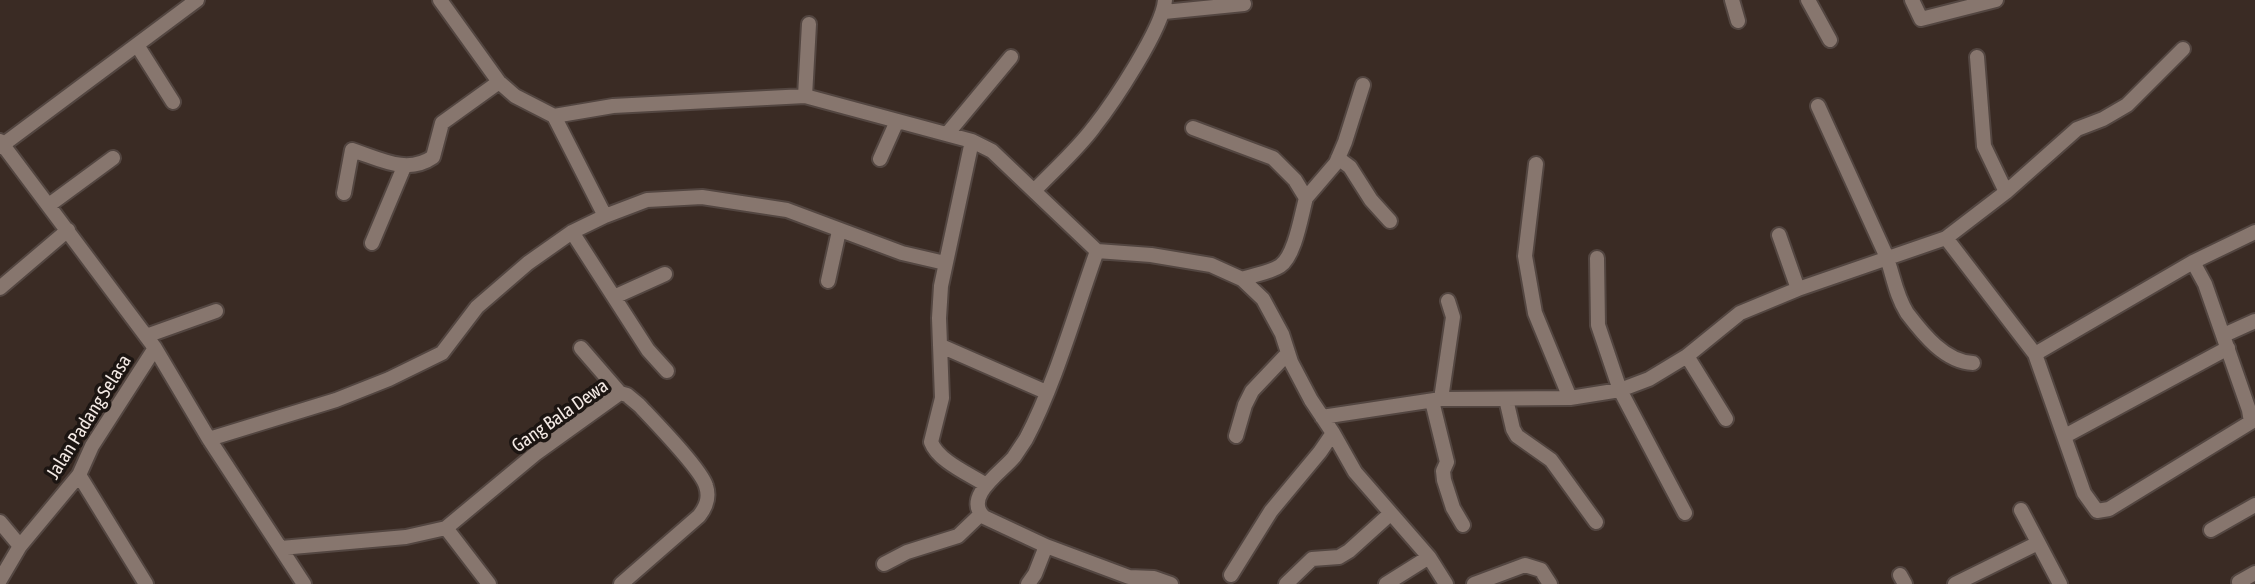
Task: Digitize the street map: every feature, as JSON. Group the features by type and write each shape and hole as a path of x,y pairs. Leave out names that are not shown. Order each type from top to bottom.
{"street":[{"path":"1,144 197,0"},
{"path":"440,0 499,82 515,96 554,116 605,216"},
{"path":"1732,0 1738,21"},
{"path":"1808,0 1830,40"},
{"path":"1912,0 1922,19 1996,0"},
{"path":"1034,191 1094,128 1144,50 1165,6 1244,4"},
{"path":"805,96 809,24"},
{"path":"136,45 173,102"},
{"path":"1322,417 1436,400 1570,398 1620,390 1648,379 1687,356 1740,313 1798,289 1946,238 2006,192 2077,129 2103,119 2127,104 2183,48"},
{"path":"947,134 1011,57"},
{"path":"1976,57 1984,146 2006,192"},
{"path":"344,193 352,150 404,167 419,165 433,157 442,122 499,82"},
{"path":"1242,279 1281,266 1290,253 1306,198 1338,158 1363,85"},
{"path":"554,116 613,106 805,96 972,141 992,151 1097,251 1151,255 1211,265 1242,279 1264,299 1311,400 1355,472 1429,557 1446,584"},
{"path":"1818,106 1886,257 1898,296 1908,314 1937,346 1953,359 1973,363"},
{"path":"880,159 897,121"},
{"path":"1193,128 1273,158 1295,180 1306,198"},
{"path":"972,141 941,286 939,318 942,398 931,442 933,449 944,458 986,485"},
{"name":"Jalan Padang Selasa","path":"0,580 20,546 79,475 92,446 151,342 1,144"},
{"path":"49,205 113,158"},
{"path":"1338,158 1350,167 1371,200 1390,221"},
{"path":"1535,164 1525,256 1535,313 1570,398"},
{"path":"372,243 404,167"},
{"path":"209,439 335,400 389,379 442,353 477,307 528,263 572,232 647,200 702,197 787,210 902,253 945,263"},
{"path":"0,288 68,230"},
{"path":"828,281 839,231"},
{"path":"572,232 648,350 667,371"},
{"path":"2035,354 2193,261 2255,232"},
{"path":"1779,235 1798,289"},
{"path":"1946,238 2035,354 2084,493 2097,511 2109,509 2253,421 2205,284 2193,261"},
{"path":"1097,251 1046,392 1025,439 1013,458 986,485 978,497 978,509 981,514 1046,546 1129,577 1154,578 1171,584"},
{"path":"1597,258 1598,325 1620,390 1685,513"},
{"path":"614,297 665,274"},
{"path":"1448,301 1453,317 1436,400 1447,461 1443,471 1444,480 1453,508 1463,525"},
{"path":"216,311 151,342 209,439 304,584"},
{"path":"2065,436 2226,342 2255,321"},
{"path":"941,346 1046,392"},
{"path":"581,348 620,393"},
{"path":"1236,436 1252,391 1288,354"},
{"path":"1687,356 1726,419"},
{"name":"Gang Bala Dewa","path":"281,548 406,537 446,528 535,454 620,393 627,395 653,420 703,478 707,488 706,507 699,516 637,579 621,584"},
{"path":"1506,399 1517,436 1551,460 1596,522"},
{"path":"1231,575 1271,511 1333,433"},
{"path":"79,475 146,584"},
{"path":"2211,530 2255,505"},
{"path":"2021,510 2060,584"},
{"path":"884,564 907,552 958,536 981,514"},
{"path":"1286,584 1312,559 1339,556 1349,551 1390,514"},
{"path":"0,522 20,546"},
{"path":"446,528 489,584"},
{"path":"1955,584 2038,543"},
{"path":"1028,584 1046,546"},
{"path":"1386,584 1429,557"},
{"path":"1474,584 1525,565 1541,570 1550,584"},
{"path":"2239,582 2255,573"}]}
